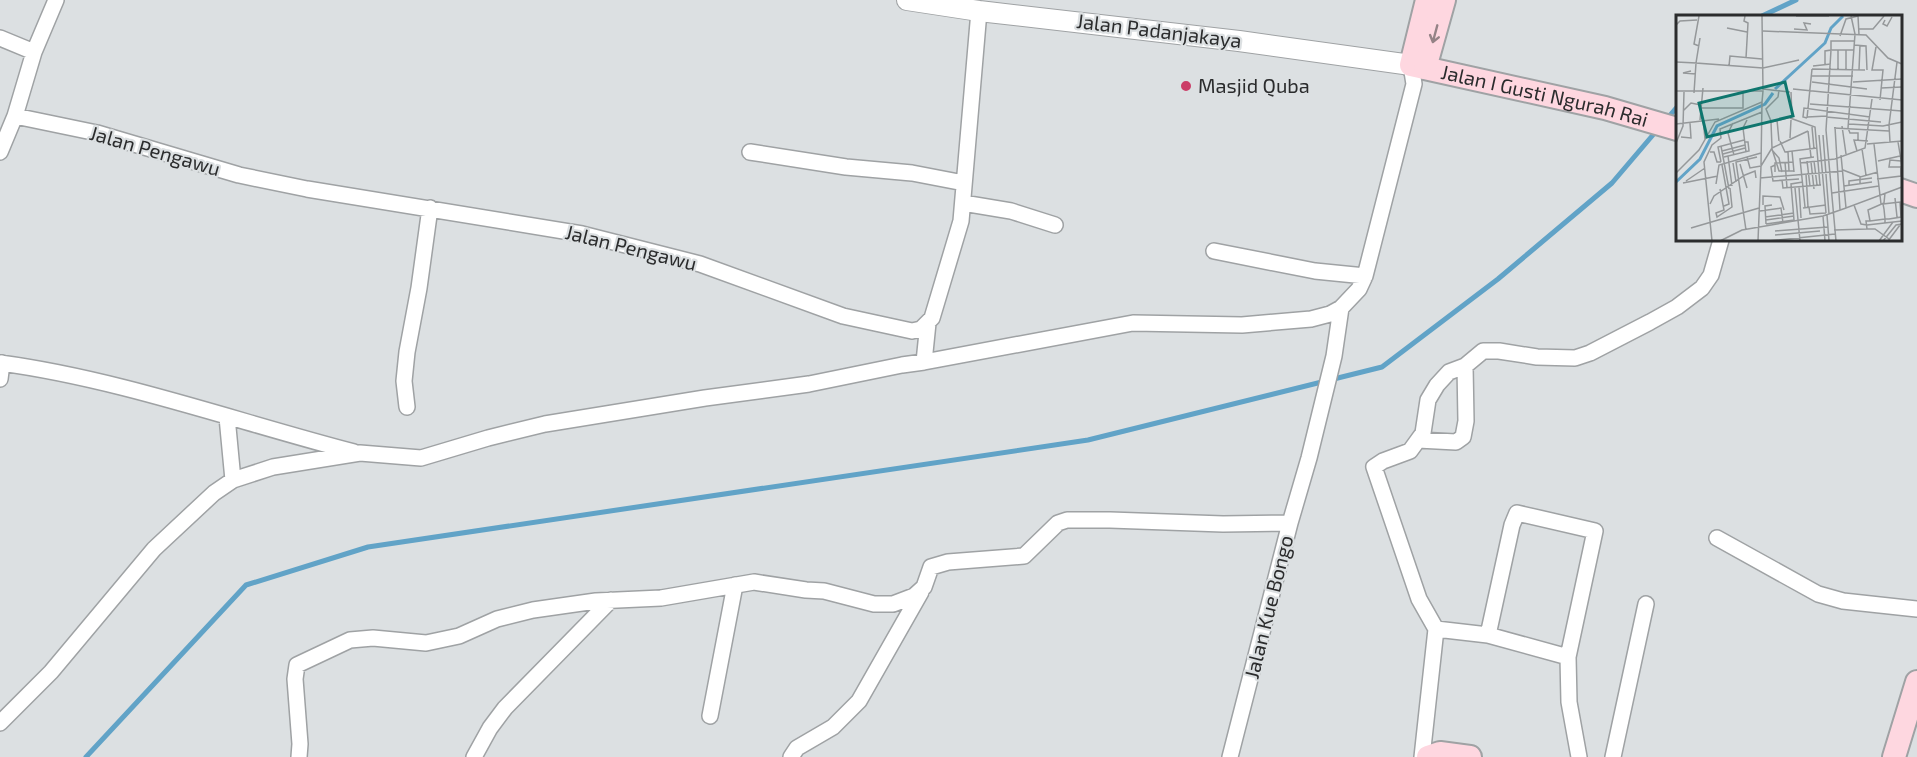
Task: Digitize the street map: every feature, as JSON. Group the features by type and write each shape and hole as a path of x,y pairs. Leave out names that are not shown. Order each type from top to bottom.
{"main road":[{"path":"1417,73 1427,0"},
{"path":"1417,73 1444,0"},
{"name":"Jalan I Gusti Ngurah Rai","path":"1417,73 1605,108 1676,129"},
{"path":"1894,757 1917,682"},
{"path":"1428,757 1440,753 1470,757"}],"street":[{"path":"0,152 15,116 34,52 56,0"},
{"name":"Jalan Padanjakaya","path":"907,0 979,11 1239,41 1417,73"},
{"path":"924,362 928,323 932,318 961,221 979,11"},
{"path":"0,38 34,52"},
{"path":"1,368 58,373 119,387 360,453 422,458 545,424 809,384 1133,323 1242,325 1311,319 1330,314 1341,308 1359,289 1365,276 1417,73"},
{"name":"Jalan Pengawu","path":"15,116 97,134 239,175 307,189 582,234 700,264 843,316 884,326 912,331 921,329 928,323"},
{"path":"750,152 846,167 912,173 964,183"},
{"path":"963,202 1011,212 1055,225"},
{"path":"407,407 404,381 407,352 430,208"},
{"path":"1422,757 1436,629 1419,599 1374,467 1383,461 1410,451 1423,433 1428,400 1437,384 1449,372 1465,366 1483,351 1538,357 1575,357 1590,353 1677,307 1702,288 1711,275 1720,242"},
{"path":"1214,251 1315,271 1365,276"},
{"name":"Jalan Kue Bongo","path":"1230,757 1309,458 1334,356 1341,308"},
{"path":"1418,440 1456,442 1463,437 1466,421 1465,366"},
{"path":"227,417 233,480"},
{"path":"0,723 51,672 154,549 214,493 233,480 273,466 360,453"},
{"path":"1488,635 1512,525 1517,513 1593,530 1595,536 1568,657 1569,702 1579,757"},
{"path":"791,757 797,748 833,727 859,701 924,587 931,567 948,562 1024,556 1058,523 1066,520 1290,524"},
{"path":"1717,538 1818,594 1843,602 1917,609"},
{"path":"299,757 300,734 295,669 297,664 350,640 373,638 426,644 459,636 505,616 533,610 611,600 661,598 754,582 806,591 824,591 874,604 893,604 904,601 914,597 924,587"},
{"path":"710,716 735,585"},
{"path":"474,757 490,728 505,708 611,600"},
{"path":"1613,757 1646,604"},
{"path":"1436,629 1488,635 1568,657"}],"waterway":[{"path":"1764,15 1796,0"},
{"path":"1666,120 1676,108"},
{"path":"86,757 246,585 368,547 1088,440 1382,367 1498,279 1612,183 1658,129"}],"place":[{"name":"Masjid Quba","path":"1186,86"}]}
